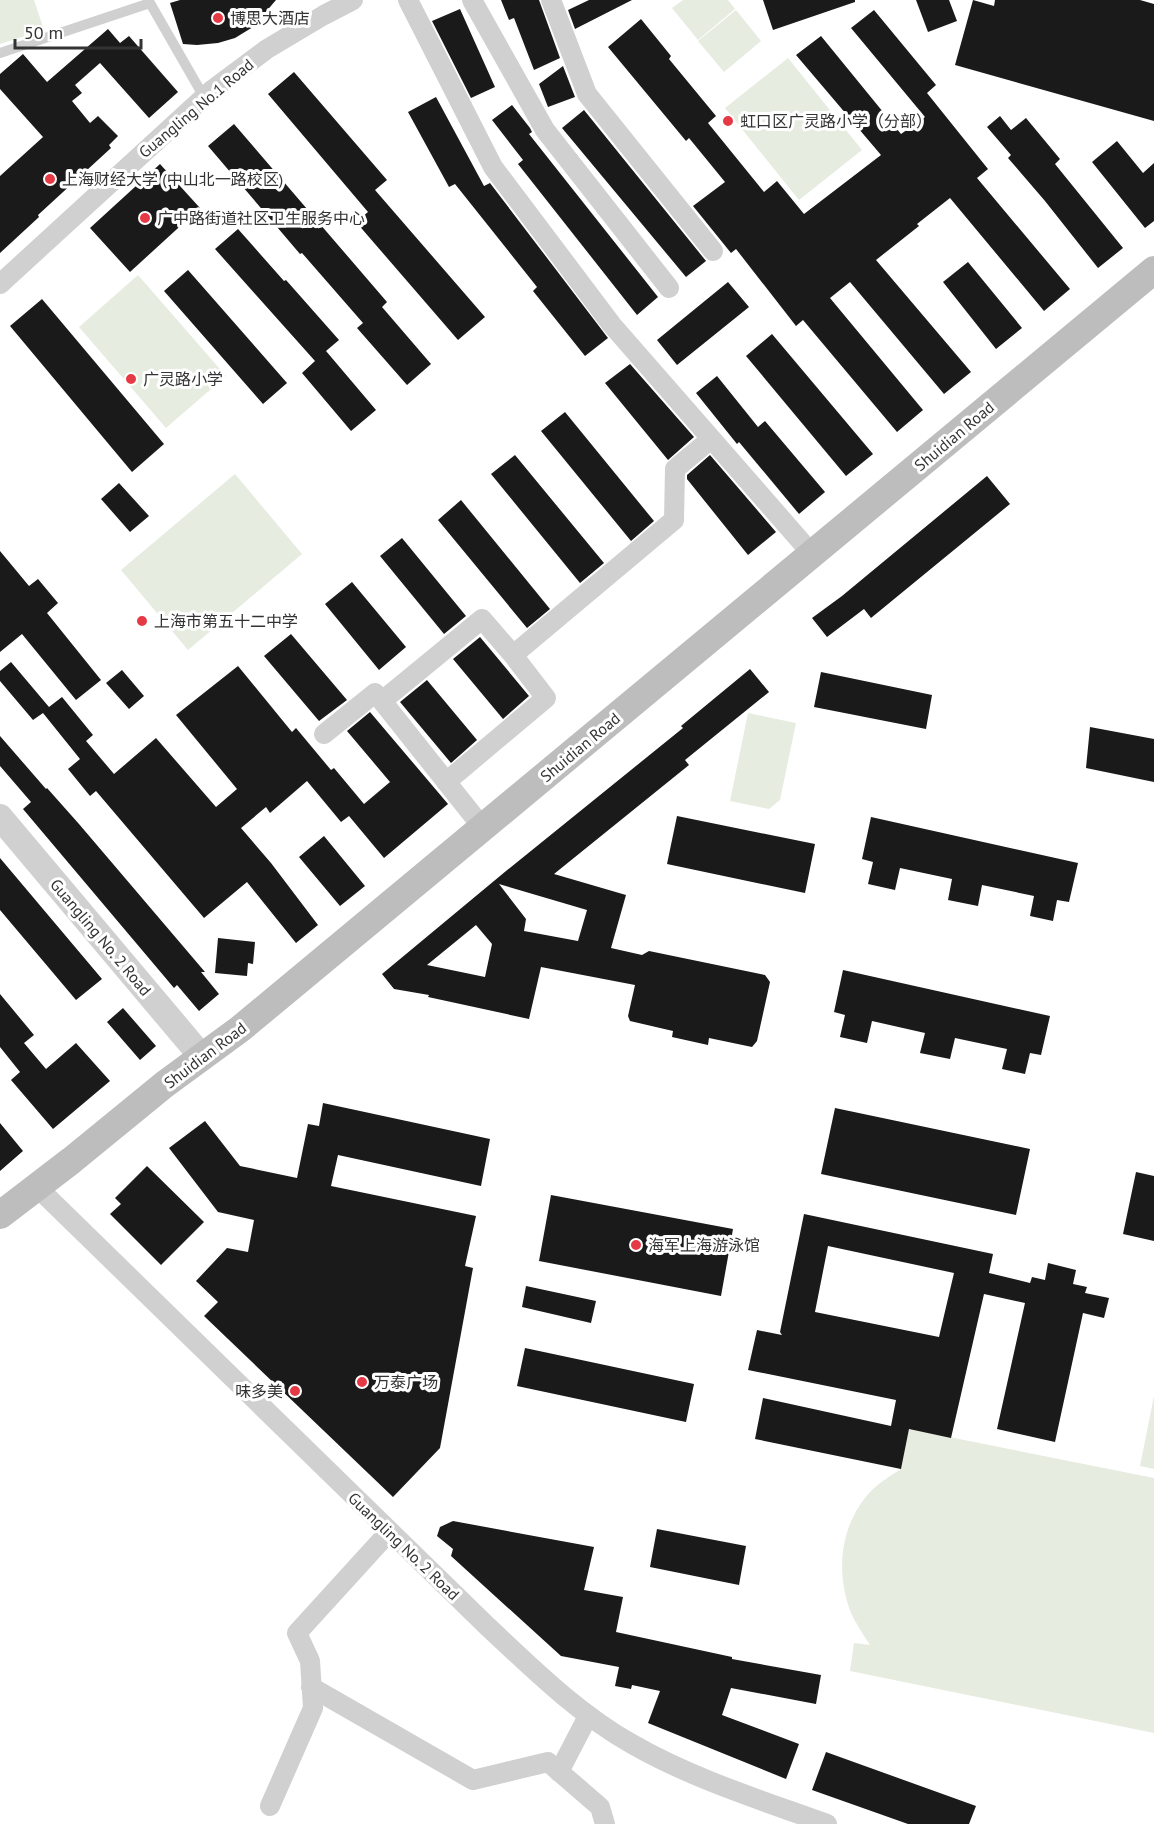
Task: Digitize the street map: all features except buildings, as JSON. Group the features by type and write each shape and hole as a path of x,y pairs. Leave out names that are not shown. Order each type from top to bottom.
{"main road":[{"name":"Shuidian Road","path":"0,1215 165,1084 240,1029 1154,270"}],"street":[{"name":"Guangling No.1 Road","path":"0,284 204,97 322,7 353,0"},
{"path":"408,0 493,167 612,325 812,554"},
{"path":"472,0 545,130 669,288"},
{"path":"551,0 587,94 713,251"},
{"path":"513,655 553,624 674,520 675,469 711,439"},
{"path":"382,702 482,619 513,655 546,698 446,782"},
{"path":"324,734 375,693 483,828"},
{"name":"Guangling No. 2 Road","path":"0,817 201,1057"},
{"name":"Guangling No. 2 Road","path":"37,1187 389,1532 535,1671 588,1716 630,1743 698,1777 827,1824"},
{"path":"270,1806 313,1707 310,1661 297,1633 389,1532"},
{"path":"311,1687 473,1780 548,1762 600,1807 605,1824"},
{"path":"559,1772 588,1716"}],"lane":[{"path":"0,53 150,1 204,97"}],"shaded area":[{"path":"0,0 34,0 44,30 0,44"},
{"path":"683,0 728,0 735,9 698,40 672,8"},
{"path":"736,10 761,41 724,72 698,41"},
{"path":"788,58 862,150 799,200 725,108"},
{"path":"138,275 226,376 166,428 79,327"},
{"path":"235,474 302,554 188,650 121,570"},
{"path":"748,713 796,723 780,800 769,809 730,801"},
{"path":"1154,1396 1154,1469 1140,1466"},
{"path":"909,1429 1154,1478 1154,1733 850,1671 854,1643 870,1645 851,1613 846,1597 842,1565 843,1549 853,1518 861,1504 881,1482 901,1469"}],"place":[{"name":"博思大酒店","path":"218,18"},
{"name":"虹口区广灵路小学（分部）","path":"728,121"},
{"name":"上海财经大学 (中山北一路校区)","path":"50,179"},
{"name":"广中路街道社区卫生服务中心","path":"145,218"},
{"name":"广灵路小学","path":"131,379"},
{"name":"上海市第五十二中学","path":"142,621"},
{"name":"海军上海游泳馆","path":"636,1245"},
{"name":"万泰广场","path":"362,1382"},
{"name":"味多美","path":"295,1391"}]}
